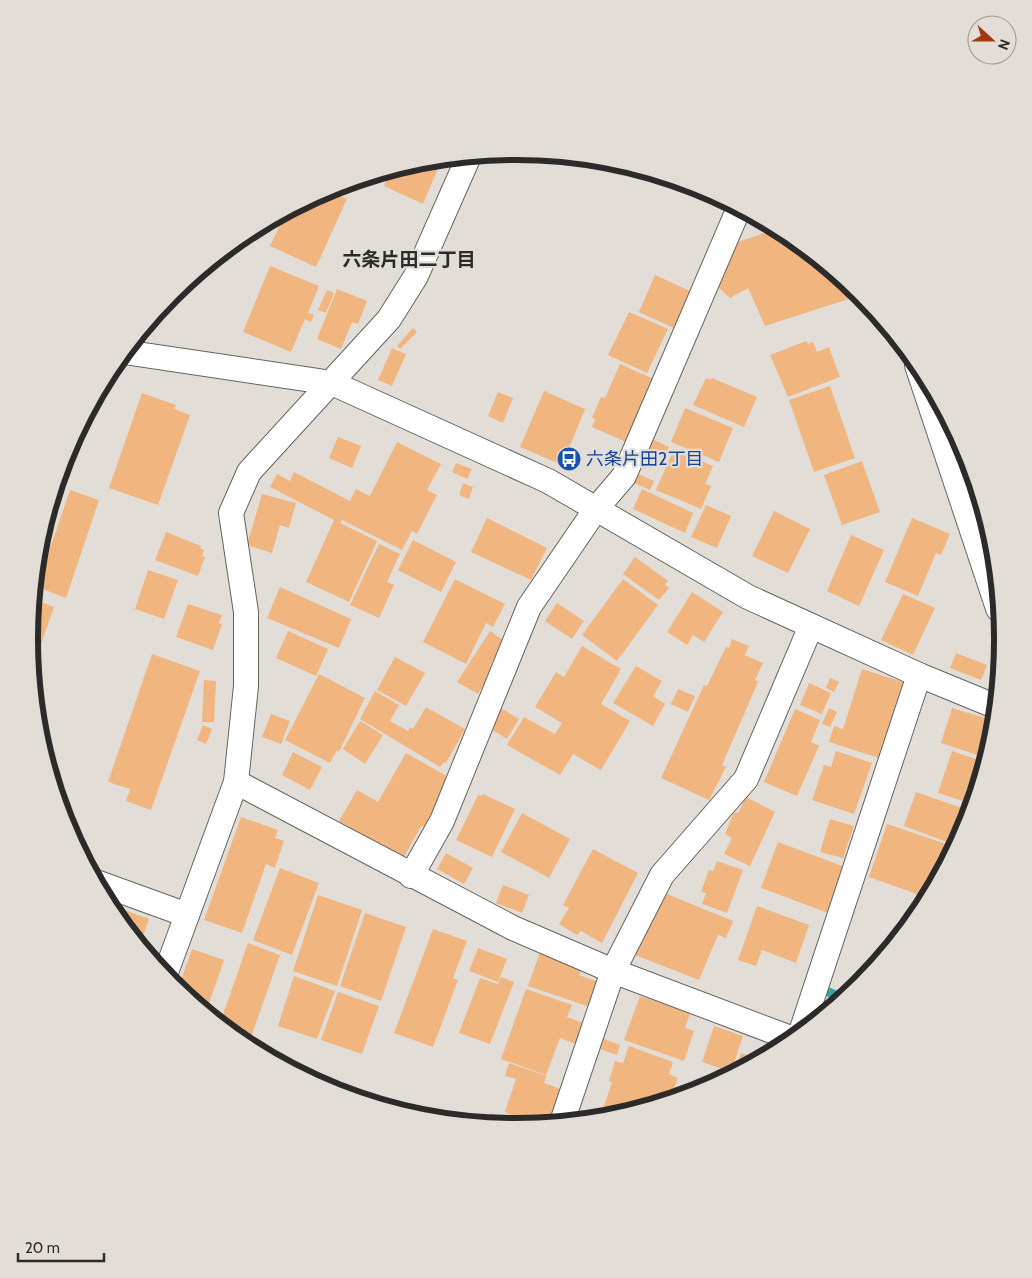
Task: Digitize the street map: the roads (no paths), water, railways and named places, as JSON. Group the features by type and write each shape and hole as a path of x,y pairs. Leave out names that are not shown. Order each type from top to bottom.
{"main road":[{"path":"930,399 990,579"}],"street":[{"path":"168,967 236,782 246,686 246,612 230,513 249,472 389,319 416,276 466,164"},
{"path":"411,876 442,821 529,607 596,509 624,476 736,215"},
{"path":"132,353 332,383 548,481 748,597 919,675 989,704"},
{"path":"565,1114 613,971 662,875 746,778 812,626"},
{"path":"805,1021 919,675"},
{"path":"236,782 411,876 513,928 613,971 784,1036"},
{"path":"107,886 187,915"}],"waterway":[{"path":"821,989 835,995"}],"place":[{"name":"六条片田2丁目","path":"569,459"}],"district":[{"name":"六条片田二丁目","path":"409,259"}]}
